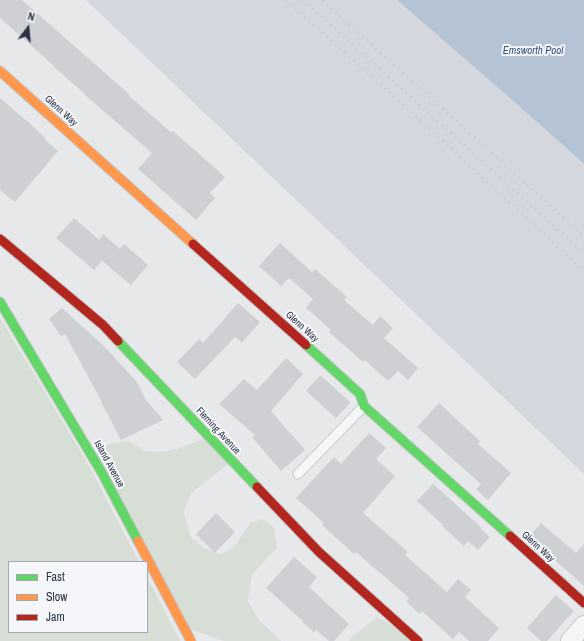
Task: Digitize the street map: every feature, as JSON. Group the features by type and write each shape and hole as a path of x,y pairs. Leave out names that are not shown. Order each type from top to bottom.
{"street":[{"name":"Glenn Way","path":"0,71 360,394 364,406 584,603"},
{"name":"Fleming Avenue","path":"0,239 103,325 319,552 418,641"},
{"name":"Island Avenue","path":"0,302 8,313 102,473 191,641"},
{"path":"570,641 584,625"}],"lane":[{"path":"298,474 364,406"}],"shaded area":[{"path":"86,0 397,0 584,164 584,474"},
{"path":"0,318 87,462 138,561 8,561 8,633 148,633 148,579 180,641 0,641"},
{"path":"205,438 228,464 191,493 184,512 190,536 204,548 221,555 236,545 250,523 262,519 274,528 277,548 252,574 248,601 258,619 281,641 224,641 190,629 97,455 108,444 128,441 145,451 162,452 177,449"},
{"path":"377,617 418,641 349,641"}],"water":[{"name":"Emsworth Pool","path":"397,0 584,0 584,164 511,99"}],"building":[{"path":"0,0 22,0 130,95 129,96 171,132 173,131 225,177 210,193 215,198 196,220 138,169 152,153 0,18"},
{"path":"0,98 35,128 46,139 45,140 58,151 15,202 0,190"},
{"path":"74,218 99,240 103,234 120,249 124,244 148,265 131,285 102,261 94,270 56,238"},
{"path":"280,243 312,272 315,269 347,297 344,300 373,325 380,316 393,328 384,338 418,368 408,380 398,371 388,381 365,360 363,362 329,332 331,330 306,308 313,299 289,278 281,286 259,266"},
{"path":"238,303 260,322 242,343 235,337 195,379 177,362 199,339 203,343"},
{"path":"62,308 104,346 137,382 146,400 163,420 121,440 65,334 61,336 49,319"},
{"path":"286,358 303,374 271,411 305,450 281,471 252,437 255,435 219,404 244,379 257,390"},
{"path":"320,375 350,403 336,418 306,391"},
{"path":"439,403 480,441 478,444 511,473 488,500 476,489 481,484 417,427"},
{"path":"369,433 386,448 376,459 395,476 363,513 408,552 405,555 447,592 458,579 471,590 465,597 499,628 488,641 469,641 459,632 453,639 422,611 419,614 406,601 409,598 356,552 354,554 322,525 324,523 296,498 334,457 341,464"},
{"path":"433,484 490,537 478,550 468,541 464,546 417,501"},
{"path":"216,513 235,532 215,553 196,534"},
{"path":"541,523 576,553 584,544 584,586 529,537"},
{"path":"294,557 317,577 309,587 349,624 334,641 329,641 316,630 314,632 266,588"},
{"path":"556,595 574,611 547,641 541,641 527,628"}],"railway":[{"path":"286,0 393,95 584,271"},
{"path":"303,0 584,253"},
{"path":"322,0 584,236"}],"traffic: fast":[{"path":"0,302 102,473 138,541"},
{"path":"118,341 257,487"},
{"path":"306,345 360,394 364,406 510,536"}],"traffic: slow":[{"path":"0,71 193,244"},
{"path":"138,541 191,641"}],"traffic: jam":[{"path":"0,239 103,325 118,341"},
{"path":"193,244 306,345"},
{"path":"257,487 319,552 418,641"},
{"path":"510,536 584,603"}]}
